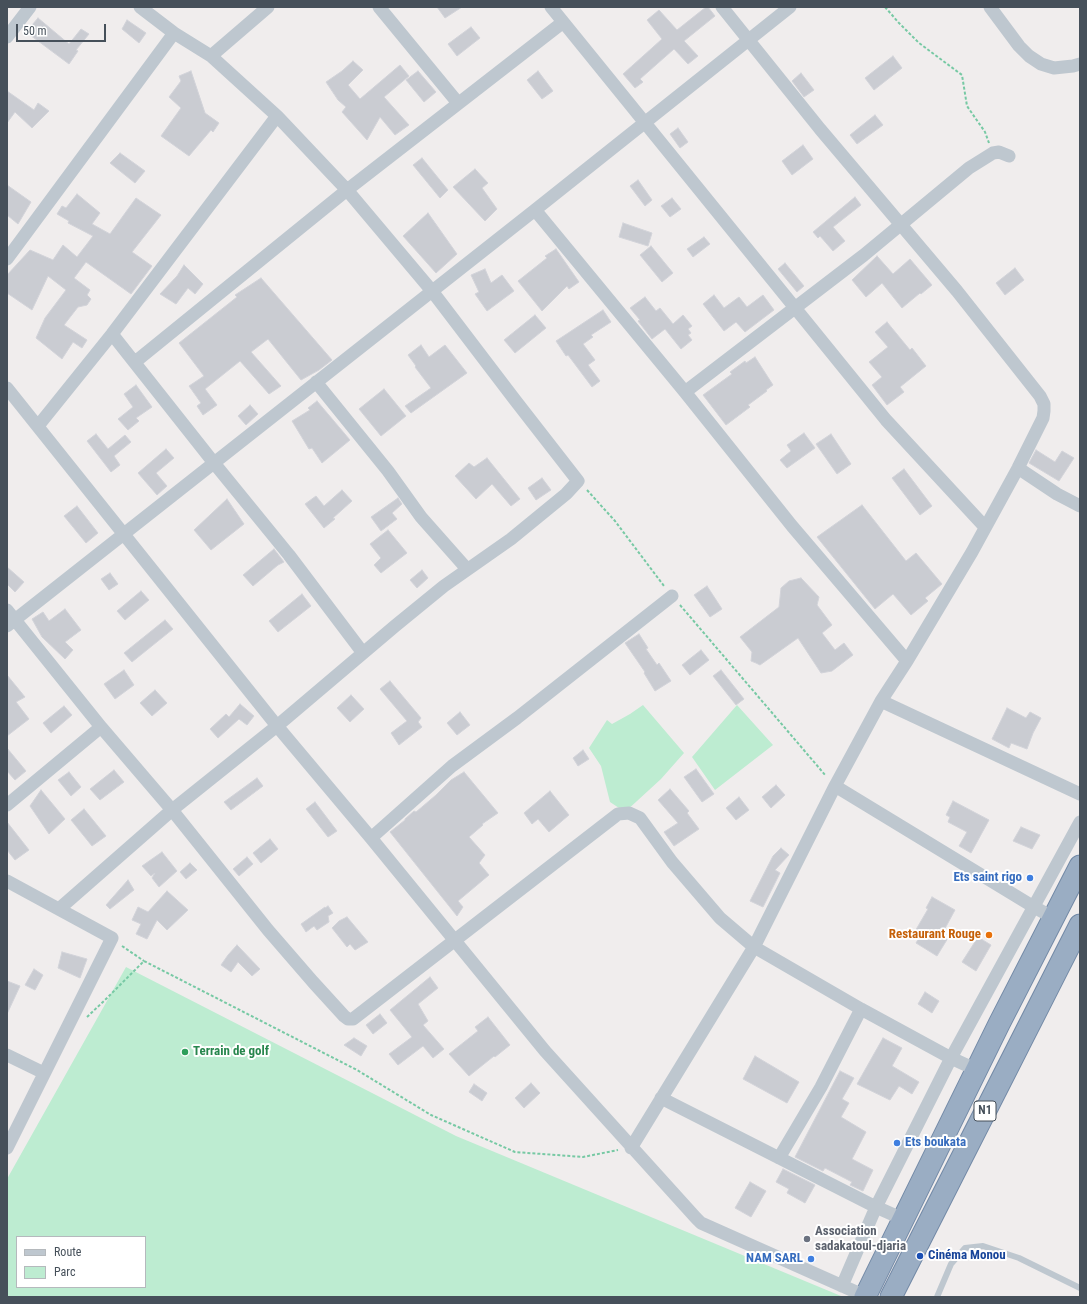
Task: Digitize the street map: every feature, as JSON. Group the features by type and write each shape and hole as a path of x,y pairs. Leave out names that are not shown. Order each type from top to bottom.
{"highway":[{"name":"N1","path":"865,1297 902,1219 1080,866"},
{"name":"N1","path":"892,1297 1080,925"}],"street":[{"path":"7,38 30,7"},
{"path":"59,909 172,810 277,726 424,602 467,569 511,539 566,494 578,481 432,291 347,190 277,116 211,56 174,33 140,7"},
{"path":"211,56 268,7"},
{"path":"378,7 458,103"},
{"path":"551,7 562,23 886,420 985,527"},
{"path":"631,1148 754,947 835,786 881,700 907,661 958,576 1018,468 1043,418 1044,404 1040,396 972,310 748,41 722,7"},
{"path":"790,7 214,463 123,534 10,618 172,810 268,930 313,982 348,1019 353,1019 454,939 618,814 629,813 640,818 672,862 720,918 754,947 861,1009 951,1058 977,1070"},
{"path":"990,7 1019,46 1041,64 1054,68 1080,64"},
{"path":"135,362 347,190 562,23"},
{"path":"7,259 174,33"},
{"path":"38,426 112,334 277,116"},
{"path":"685,392 902,225 956,178 993,153 999,152 1009,156"},
{"path":"535,210 685,392 792,526 907,661"},
{"path":"112,334 289,555 363,653"},
{"path":"316,382 388,471 421,516 467,569"},
{"path":"7,388 277,726 371,838 545,1051 631,1148 701,1223 865,1297"},
{"path":"1018,468 1057,494 1080,506"},
{"path":"371,838 452,766 517,718 672,596"},
{"path":"881,700 1080,794"},
{"path":"7,805 101,727"},
{"path":"835,786 1054,918"},
{"path":"842,1286 876,1207 951,1058 1080,822"},
{"path":"7,881 112,938 7,1148"},
{"path":"779,1158 821,1087 861,1009"},
{"path":"7,1055 44,1072"},
{"path":"661,1098 902,1219"}],"lane":[{"path":"937,1297 951,1264 965,1248 983,1246 1019,1258 1080,1288"}],"path":[{"path":"885,7 919,43 962,75 967,106 984,132 993,153"},
{"path":"578,481 615,521 672,596 835,786"},
{"path":"112,938 144,960 357,1070 431,1116 515,1152 583,1156 631,1148"},
{"path":"82,1021 144,960"}],"green space":[{"path":"643,705 684,753 661,779 625,812 610,802 601,766 589,748 607,720 612,724"},
{"path":"737,705 773,745 715,790 692,757"},
{"name":"Terrain de golf","path":"126,967 456,1136 841,1296 7,1297 7,1179"}],"building":[{"path":"437,7 462,7 445,18"},
{"path":"708,7 715,16 684,41 698,56 688,64 674,49 640,79 643,82 635,88 623,74 662,39 647,20 659,10 677,30"},
{"path":"38,18 69,44 81,29 89,34 76,50 78,51 69,64 26,32"},
{"path":"127,20 146,33 139,43 122,29"},
{"path":"471,27 480,38 457,56 448,44"},
{"path":"893,56 902,68 874,90 865,78"},
{"path":"353,61 363,70 348,85 360,99 400,65 409,76 384,97 409,125 395,135 380,117 367,140 342,112 346,107 338,100 326,82"},
{"path":"191,71 205,113 219,123 213,132 211,130 189,156 161,136 181,108 169,97 181,81 179,76"},
{"path":"418,71 436,92 424,102 406,80"},
{"path":"538,71 553,91 542,99 527,80"},
{"path":"801,73 814,90 804,97 792,81"},
{"path":"7,91 34,110 38,103 49,111 32,128 15,112 7,123"},
{"path":"875,115 883,125 857,144 850,135"},
{"path":"678,128 688,142 680,148 670,134"},
{"path":"803,145 813,159 792,175 782,161"},
{"path":"120,153 145,171 135,183 110,163"},
{"path":"422,158 448,190 440,198 413,165"},
{"path":"475,169 488,183 482,188 497,209 485,221 453,187"},
{"path":"638,180 652,200 645,206 630,186"},
{"path":"7,185 31,202 18,224 7,215"},
{"path":"77,194 100,213 92,224 110,234 136,198 161,215 132,252 152,266 131,294 86,262 74,278 90,290 87,295 91,299 87,305 78,307 64,325 87,340 82,348 73,342 62,359 36,338 45,318 66,290 48,276 32,310 7,293 7,275 30,250 53,260 63,245 77,257 93,236 68,223 69,221 57,214 62,206 66,208"},
{"path":"855,197 861,205 833,227 845,241 833,251 820,236 818,238 813,232"},
{"path":"672,198 681,209 670,217 661,206"},
{"path":"428,213 457,254 436,273 403,236"},
{"path":"623,223 652,233 648,246 619,237"},
{"path":"704,237 710,244 693,257 687,249"},
{"path":"651,246 673,273 662,282 640,255"},
{"path":"556,249 579,282 569,289 567,286 542,311 518,281 547,258 545,256"},
{"path":"877,256 893,274 910,259 932,285 902,308 882,283 866,297 852,280"},
{"path":"785,263 804,286 797,292 778,269"},
{"path":"184,265 203,284 195,294 188,288 176,304 160,294 177,276"},
{"path":"1015,268 1024,280 1005,295 996,283"},
{"path":"485,269 491,283 502,275 514,291 487,311 475,294 479,292 471,275"},
{"path":"261,278 332,360 319,370 301,380 268,339 251,352 281,386 269,394 240,361 205,389 217,405 203,415 197,406 201,403 189,386 204,376 179,343 237,297 235,295"},
{"path":"714,295 724,308 739,297 747,307 763,295 774,310 745,332 736,322 724,331 703,304"},
{"path":"645,297 656,311 660,308 673,324 683,315 692,326 688,329 691,333 688,335 692,340 681,349 665,329 652,339 638,321 640,320 630,308"},
{"path":"603,310 611,322 591,335 593,337 583,344 595,360 588,365 600,381 592,387 568,355 566,356 556,341"},
{"path":"535,315 546,328 515,353 504,340"},
{"path":"887,322 910,350 912,348 926,366 900,387 904,392 887,405 872,385 882,377 869,362 888,347 875,332"},
{"path":"421,345 429,357 445,345 467,373 411,413 405,406 431,388 408,355"},
{"path":"755,357 773,385 748,405 750,407 726,425 703,395 732,374 730,372 745,361 746,363"},
{"path":"136,385 152,407 136,418 139,421 128,430 118,419 133,407 124,394"},
{"path":"384,389 406,416 381,436 359,409"},
{"path":"317,401 350,440 322,463 312,448 309,449 292,421 310,410 308,408"},
{"path":"250,405 258,414 246,425 238,416"},
{"path":"804,433 815,448 787,468 780,460 791,451 787,445"},
{"path":"96,434 108,449 125,435 131,442 114,456 120,465 111,472 87,441"},
{"path":"831,434 851,464 837,474 816,444"},
{"path":"166,449 174,458 156,473 167,486 157,495 138,473"},
{"path":"1036,450 1055,462 1062,451 1074,458 1059,481 1029,463"},
{"path":"487,458 520,499 511,506 492,484 476,499 455,476 469,463 474,467"},
{"path":"904,469 932,506 920,515 892,478"},
{"path":"542,478 551,490 536,500 528,488"},
{"path":"342,490 352,501 324,528 305,504 316,496 324,506"},
{"path":"398,498 402,504 392,513 397,519 381,531 371,517"},
{"path":"227,499 244,524 211,550 194,530"},
{"path":"862,505 906,561 916,553 942,584 925,598 928,601 911,615 893,594 875,609 817,537"},
{"path":"77,506 98,533 86,543 64,516"},
{"path":"388,530 407,553 381,573 374,565 381,558 370,544"},
{"path":"274,549 284,562 278,565 253,586 243,575"},
{"path":"7,567 24,582 15,592 7,584"},
{"path":"422,570 428,578 417,588 410,580"},
{"path":"110,573 118,584 109,590 101,579"},
{"path":"801,578 819,597 817,605 832,625 822,633 835,650 844,643 853,655 832,671 821,673 798,638 760,665 751,661 752,652 740,637 779,607 781,588 789,581"},
{"path":"707,586 722,609 710,617 694,595"},
{"path":"141,591 149,600 125,620 117,611"},
{"path":"302,594 311,606 278,632 269,621"},
{"path":"65,609 81,630 65,642 73,650 65,659 42,637 32,619 43,612 49,621"},
{"path":"165,620 173,629 132,662 124,653"},
{"path":"639,634 648,648 646,649 657,665 659,663 671,681 655,691 644,673 645,672 625,643"},
{"path":"701,650 709,660 690,675 682,665"},
{"path":"124,670 134,685 115,699 104,684"},
{"path":"721,670 744,699 736,705 713,676"},
{"path":"7,675 25,697 16,702 29,719 7,736"},
{"path":"390,681 421,718 418,722 422,727 399,745 391,733 407,721 380,689"},
{"path":"155,690 167,703 152,716 140,703"},
{"path":"351,695 364,709 350,722 337,708"},
{"path":"240,704 254,716 247,725 239,719 218,738 210,729 226,714 229,717"},
{"path":"64,706 72,715 51,733 43,723"},
{"path":"1007,708 1026,718 1030,712 1041,718 1027,749 1011,743 1009,748 992,739"},
{"path":"460,712 470,725 457,735 447,723"},
{"path":"7,748 26,771 15,780 7,771"},
{"path":"583,750 589,759 578,766 573,758"},
{"path":"696,769 714,794 702,802 684,777"},
{"path":"114,770 124,782 100,800 90,789"},
{"path":"69,772 81,787 71,796 58,780"},
{"path":"464,772 498,813 482,824 483,825 469,837 485,855 479,863 489,875 458,901 463,907 457,916 390,832 414,811 416,812 436,795 451,780"},
{"path":"257,778 263,786 231,810 224,802"},
{"path":"776,785 785,795 771,808 762,797"},
{"path":"670,789 689,811 687,813 699,829 674,846 664,832 678,823 658,800"},
{"path":"41,790 65,819 49,834 30,806"},
{"path":"550,791 569,815 549,832 538,819 532,824 524,813"},
{"path":"739,797 749,810 736,820 726,808"},
{"path":"953,801 989,820 971,853 959,846 967,832 948,822 950,817 946,815"},
{"path":"315,802 337,831 328,837 306,809"},
{"path":"84,809 106,836 92,846 71,820"},
{"path":"7,822 29,850 15,860 7,850"},
{"path":"1021,827 1040,835 1032,849 1013,841"},
{"path":"270,839 278,849 261,863 253,853"},
{"path":"781,848 789,855 775,870 780,873 763,907 750,901 773,856"},
{"path":"162,852 177,871 159,887 152,878 155,873 151,876 142,866"},
{"path":"247,857 253,864 239,876 233,869"},
{"path":"190,863 197,870 186,879 180,872"},
{"path":"128,880 134,890 110,909 106,905"},
{"path":"167,891 188,910 167,930 157,920 147,939 136,934 141,924 132,920 138,907 148,912"},
{"path":"932,897 955,910 942,934 948,938 937,956 916,943 920,936 914,933 928,909 926,908"},
{"path":"328,906 333,913 328,916 329,922 317,930 314,926 306,932 301,924"},
{"path":"347,917 368,942 355,950 350,944 347,947 332,928 339,921"},
{"path":"978,937 991,945 976,971 962,962"},
{"path":"237,945 260,969 252,976 238,962 231,972 221,965"},
{"path":"62,952 87,959 80,978 58,968"},
{"path":"34,969 43,975 35,990 25,985"},
{"path":"430,977 438,988 418,1004 428,1021 423,1025 444,1049 433,1058 423,1046 398,1065 389,1054 412,1037 390,1010"},
{"path":"7,981 20,986 7,1014"},
{"path":"925,992 939,1001 932,1013 918,1004"},
{"path":"380,1014 387,1023 373,1034 366,1025"},
{"path":"488,1017 510,1045 469,1076 449,1054 478,1031 475,1027"},
{"path":"354,1038 367,1046 361,1056 344,1045"},
{"path":"883,1038 902,1048 892,1066 919,1082 912,1094 899,1086 890,1100 857,1084"},
{"path":"755,1056 799,1082 787,1103 743,1079"},
{"path":"840,1071 854,1078 842,1099 849,1103 841,1117 866,1132 852,1159 873,1170 863,1191 850,1185 852,1182 825,1168 823,1171 795,1157"},
{"path":"531,1083 540,1093 524,1108 515,1098"},
{"path":"474,1084 487,1093 482,1101 469,1092"},
{"path":"783,1169 815,1185 805,1203 787,1193 789,1189 776,1182"},
{"path":"750,1182 766,1191 751,1217 735,1208"}],"place":[{"name":"Ets saint rigo","path":"1030,878"},
{"name":"Restaurant Rouge","path":"989,935"},
{"name":"Terrain de golf","path":"185,1052"},
{"name":"Ets boukata","path":"897,1143"},
{"name":"Association sadakatoul-djaria","path":"807,1239"},
{"name":"Cinéma Monou","path":"920,1256"},
{"name":"NAM SARL","path":"811,1259"}]}
